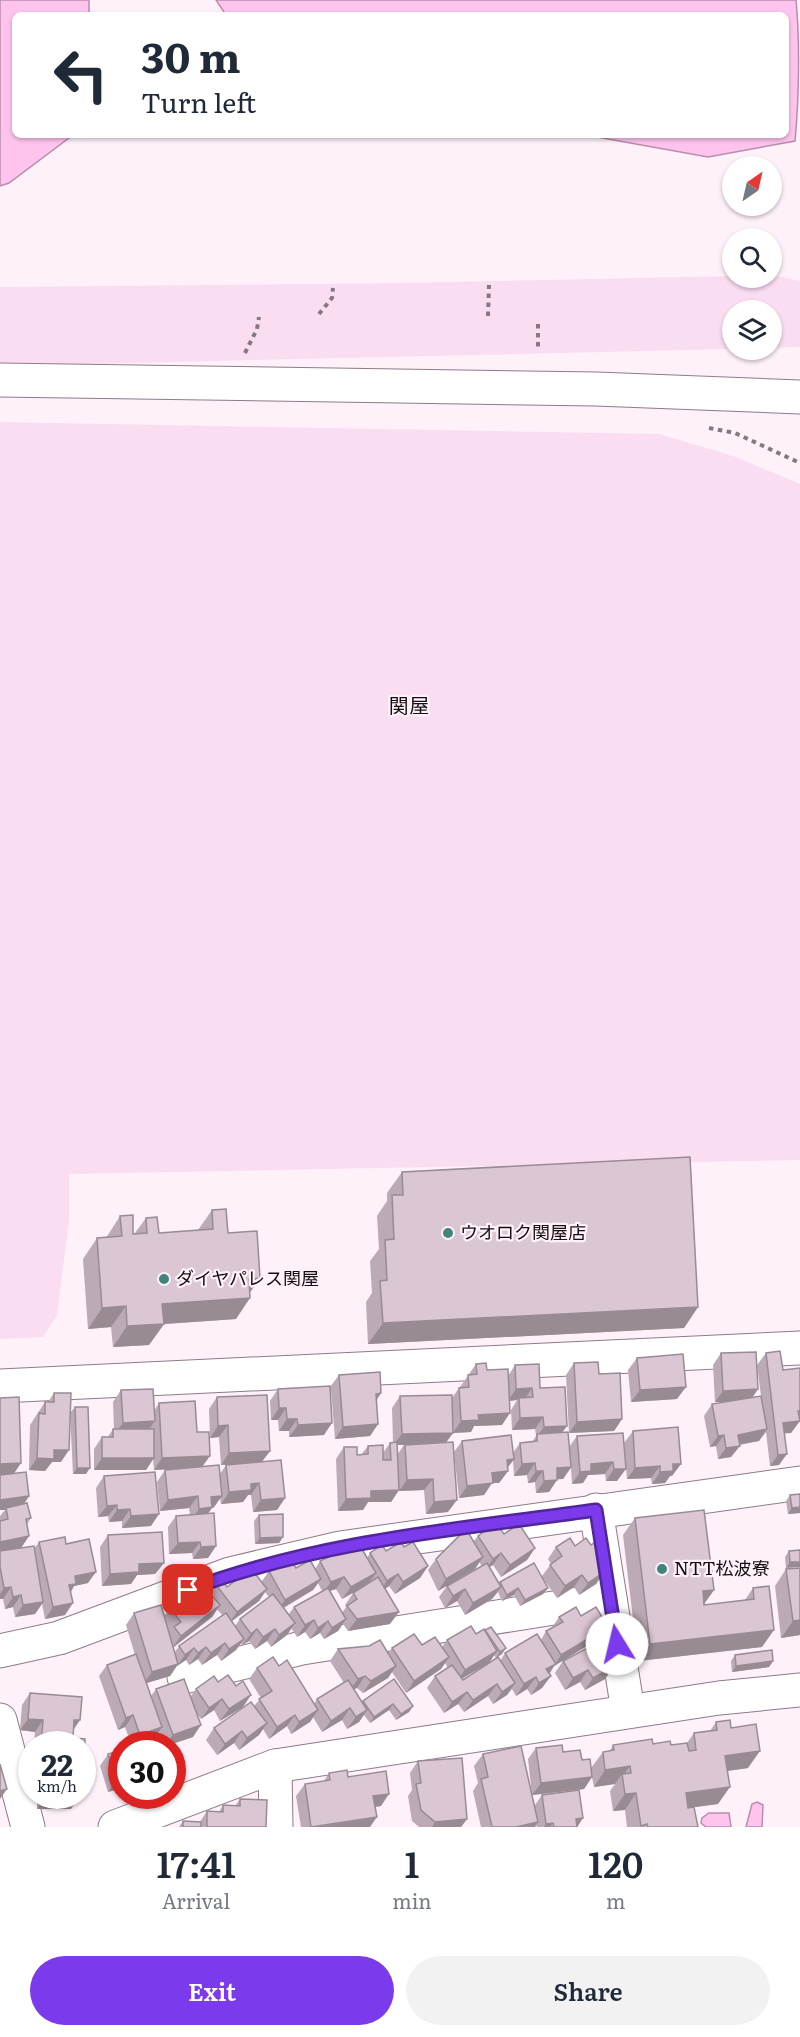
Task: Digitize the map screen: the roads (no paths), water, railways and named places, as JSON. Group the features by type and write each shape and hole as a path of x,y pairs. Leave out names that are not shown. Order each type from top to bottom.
{"street":[{"path":"0,380 584,389 800,397"},
{"path":"0,1386 800,1348"},
{"path":"0,1651 59,1638 230,1574 340,1548 596,1510 800,1483"},
{"path":"596,1510 628,1711"},
{"path":"184,1677 302,1648 610,1599"},
{"path":"115,1827 275,1766 628,1711 800,1690"},
{"path":"0,1720 28,1827"},
{"path":"275,1766 276,1827"}],"place":[{"name":"ウオロク関屋店","path":"448,1233"},
{"name":"ダイヤパレス関屋","path":"164,1279"},
{"name":"NTT松波寮","path":"662,1569"}],"district":[{"name":"関屋","path":"409,706"}]}
